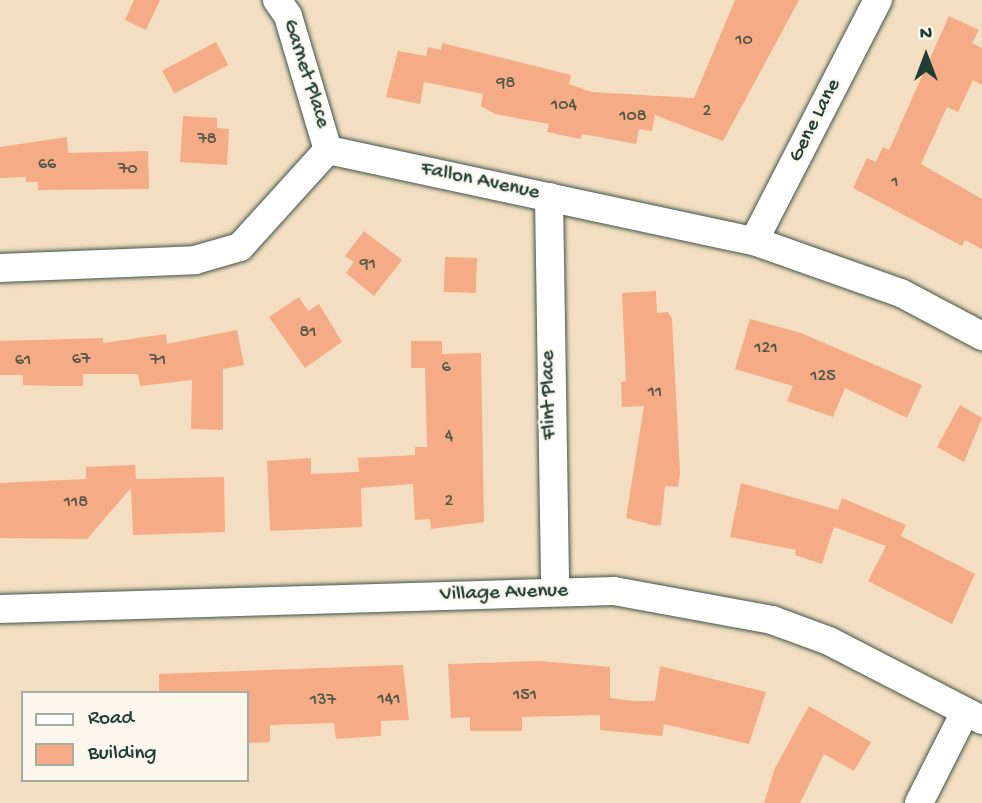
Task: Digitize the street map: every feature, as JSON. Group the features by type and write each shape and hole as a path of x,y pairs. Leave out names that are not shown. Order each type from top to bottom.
{"street":[{"name":"Garnet Place","path":"277,0 288,16 328,150"},
{"name":"Gene Lane","path":"754,241 878,0"},
{"name":"Fallon Avenue","path":"328,150 754,241 901,293 982,336"},
{"path":"0,268 195,260 240,247 328,150"},
{"name":"Flint Place","path":"549,197 555,592"},
{"name":"Village Avenue","path":"0,610 614,591 772,620 829,641 974,716"},
{"path":"919,803 974,716"}],"building":[{"path":"134,0 160,0 146,30 125,20"},
{"path":"735,0 799,0 723,141 655,115 652,131 639,129 636,144 582,134 581,139 547,132 549,124 495,114 481,106 483,94 424,82 420,104 386,97 398,51 426,56 428,47 441,50 442,43 571,75 569,84 591,92 694,98"},
{"path":"949,16 979,30 972,43 982,48 982,85 973,80 958,112 947,107 921,164 982,199 982,249 965,240 962,246 853,188 867,158 876,162 883,147 889,150"},
{"path":"216,42 228,65 174,94 162,71"},
{"path":"183,116 217,118 217,128 229,129 227,165 180,162"},
{"path":"67,137 68,153 148,151 149,189 38,190 38,182 26,182 26,177 0,178 0,147"},
{"path":"364,231 402,260 374,296 346,273 354,262 345,256"},
{"path":"445,257 477,258 476,293 444,292"},
{"path":"656,291 657,313 668,312 672,319 680,473 678,487 665,486 661,525 656,526 626,518 644,406 622,407 621,382 626,381 622,293"},
{"path":"299,297 308,311 319,304 342,342 305,368 269,317"},
{"path":"750,319 801,333 922,385 907,418 845,388 833,417 787,401 793,386 735,369"},
{"path":"237,330 244,365 223,369 223,430 191,429 192,380 140,386 138,374 83,374 83,386 58,386 23,385 23,375 0,375 0,341 103,338 103,343 166,334 167,344"},
{"path":"411,341 442,341 442,354 481,353 484,522 431,529 430,519 415,520 413,484 361,488 362,527 270,531 267,461 311,458 311,474 359,472 358,458 415,455 415,447 427,447 425,368 411,368"},
{"path":"960,405 982,418 964,462 937,447"},
{"path":"135,465 136,479 224,477 225,532 133,535 131,488 87,539 0,538 0,483 86,479 86,467"},
{"path":"741,483 838,510 842,498 906,525 901,536 975,574 952,624 868,581 886,546 834,527 822,564 795,555 796,550 730,537"},
{"path":"539,661 610,667 610,698 655,701 660,666 766,692 749,744 664,724 662,736 600,730 600,715 522,717 522,731 470,731 470,717 451,718 448,664"},
{"path":"403,665 409,720 381,721 381,736 336,739 334,723 270,725 270,742 248,743 248,691 159,691 159,674"},
{"path":"809,706 871,742 854,771 824,754 800,803 764,803 775,768"}]}
